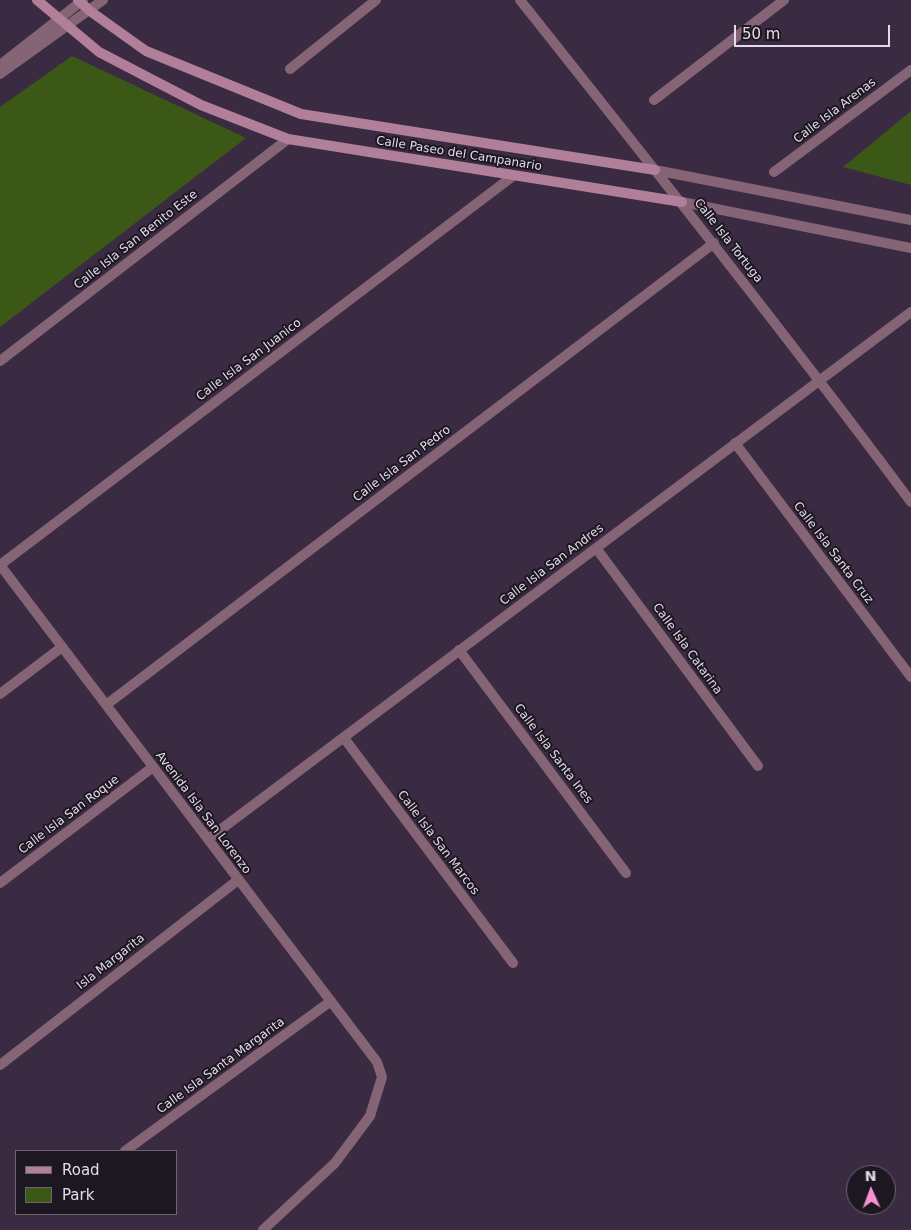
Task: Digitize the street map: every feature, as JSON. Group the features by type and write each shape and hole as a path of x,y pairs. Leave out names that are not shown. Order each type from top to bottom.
{"street":[{"name":"Calle Paseo del Campanario","path":"37,0 99,52 201,105 288,139 682,202 911,248"},
{"path":"0,65 63,23 90,11 103,0"},
{"path":"290,68 376,0"},
{"name":"Calle Isla Tortuga","path":"520,0 714,243 911,502"},
{"path":"654,100 784,0"},
{"name":"Calle Paseo del Campanario","path":"81,1 90,11 146,51 301,114 655,170 911,220"},
{"path":"0,74 63,23 81,1"},
{"name":"Calle Isla Arenas","path":"774,172 911,70"},
{"name":"Calle Isla San Benito Este","path":"0,361 288,139"},
{"name":"Calle Isla San Juanico","path":"0,565 513,176"},
{"name":"Calle Isla San Pedro","path":"106,705 714,243"},
{"name":"Calle Isla San Andres","path":"208,839 911,312"},
{"name":"Calle Isla Santa Cruz","path":"735,443 911,677"},
{"name":"Calle Isla Catarina","path":"596,548 758,766"},
{"name":"Avenida Isla San Lorenzo","path":"0,565 377,1062 382,1077 370,1116 335,1163 263,1230"},
{"path":"0,694 62,647"},
{"name":"Calle Isla Santa Ines","path":"459,650 626,873"},
{"name":"Calle Isla San Marcos","path":"344,738 513,963"},
{"name":"Calle Isla San Roque","path":"0,882 153,767"},
{"name":"Isla Margarita","path":"0,1064 238,880"},
{"name":"Calle Isla Santa Margarita","path":"126,1150 331,1001"}],"green space":[{"path":"72,56 246,138 0,327 0,107"},
{"path":"911,111 911,185 843,167"}]}
